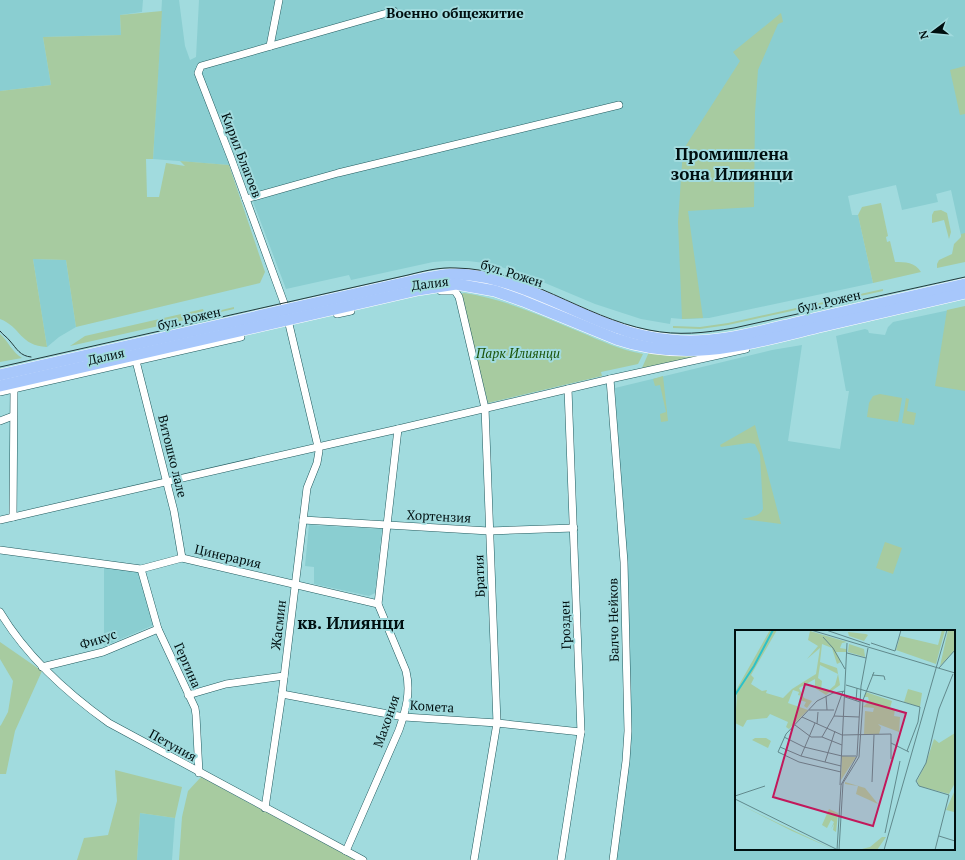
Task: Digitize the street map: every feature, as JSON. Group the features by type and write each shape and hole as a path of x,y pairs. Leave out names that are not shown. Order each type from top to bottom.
{"main road":[{"name":"бул. Рожен","path":"0,375 287,315 422,279 448,274 480,276 508,284 631,332 673,340 698,340 749,333 965,284"},
{"name":"бул. Рожен","path":"0,386 216,339 287,315 358,306 434,286 456,284 483,288 506,295 632,344 658,349 688,352 718,349 965,293"}],"street":[{"path":"270,46 280,0"},
{"name":"Кирил Благоев","path":"318,446 287,315 246,199 198,71 201,66 394,11"},
{"path":"246,199 338,173 619,105"},
{"name":"Далия","path":"337,314 358,306 451,290 457,292"},
{"name":"Братия","path":"457,292 485,408 497,723 474,860"},
{"name":"бул. Рожен","path":"0,520 610,379 747,349 793,333"},
{"name":"Далия","path":"0,392 136,361 216,339 241,337"},
{"name":"Витошко лале","path":"136,361 167,482 182,558"},
{"name":"Балчо Нейков","path":"610,379 624,562 628,731 626,761 613,860"},
{"path":"13,517 14,389"},
{"name":"Грозден","path":"561,860 581,732 568,389"},
{"path":"0,421 13,416"},
{"name":"Махония","path":"346,851 404,717 409,696 408,680 401,658 378,604 398,429"},
{"name":"Жасмин","path":"265,808 282,694 307,488 319,457 318,446"},
{"name":"Хортензия","path":"303,520 490,531 574,528"},
{"name":"Цинерария","path":"0,550 141,569 182,558 378,604"},
{"name":"Гергина","path":"141,569 158,629 196,715 199,773"},
{"name":"Петуния","path":"0,612 42,667 85,706 109,723 199,773 363,860"},
{"name":"Фикус","path":"42,667 103,652 158,629"},
{"path":"188,695 226,684 284,676"},
{"name":"Комета","path":"282,694 404,717 497,723 581,732"}],"shaded area":[{"path":"0,0 143,0 142,12 120,15 121,35 43,37 51,85 0,91"},
{"path":"162,0 179,0 185,46 190,60 196,57 199,0 965,0 965,254 951,190 936,194 938,202 902,210 896,185 848,196 852,215 858,215 873,283 709,318 671,318 670,324 641,319 595,304 519,272 485,263 468,261 433,262 351,280 349,275 286,289 238,162 229,165 153,159"},
{"path":"33,259 66,260 76,327 59,337 47,347"},
{"path":"959,308 965,309 965,860 615,860 628,753 625,562 615,388 772,350 802,345 788,441 840,449 849,391 846,391 836,336 865,329 868,330 869,333 885,335 888,327 893,322"},
{"path":"309,525 382,529 375,593 369,596 314,584 314,567 305,566"},
{"path":"104,566 140,572 154,625 104,646"},
{"path":"140,813 175,818 172,860 137,860"}],"green space":[{"path":"162,11 153,159 146,159 147,197 159,197 166,163 185,166 180,161 229,165 265,272 260,283 76,327 66,260 33,259 47,347 38,346 26,340 7,322 0,319 0,91 51,85 43,37 121,35 120,15"},
{"path":"781,13 783,22 778,24 758,70 755,113 754,207 688,211 703,318 682,319 678,222 683,150 740,61 733,52"},
{"path":"965,66 965,114 960,115 950,70"},
{"path":"881,203 888,236 886,237 887,242 890,241 895,262 913,264 921,272 873,283 858,215 862,207"},
{"path":"941,210 947,213 951,232 949,239 944,220 932,223 932,215 934,211"},
{"path":"965,233 965,262 937,268 939,260 952,254 954,244 961,237 961,234"},
{"path":"883,289 883,291 728,325 700,329 673,328 673,326 700,327 728,323"},
{"name":"Парк Илиянци","path":"464,293 509,304 611,345 643,354 638,364 601,372 602,376 488,403 461,296 461,294"},
{"path":"965,306 965,391 935,386 947,310"},
{"path":"234,307 234,309 70,346 85,336 203,309 205,314"},
{"path":"0,334 15,353 22,358 0,362"},
{"path":"649,352 714,354 642,368"},
{"path":"663,376 668,421 661,422 660,414 666,412 660,385 655,386 653,379"},
{"path":"880,394 902,398 898,422 867,417 869,403 873,396"},
{"path":"906,398 909,399 907,411 916,413 914,425 902,423"},
{"path":"755,425 781,524 742,519 757,515 763,509 760,455 755,444 749,443 721,447 720,445"},
{"path":"885,542 902,548 893,574 876,568"},
{"path":"0,642 42,671 15,731 6,774 0,774 0,726 8,712 13,681 0,659"},
{"path":"115,770 182,787 175,818 140,813 137,860 77,860 84,838 108,835 117,801"},
{"path":"201,777 355,860 179,860 182,817 188,791"}],"tram line":[{"path":"0,367 420,272 444,268 482,270 506,276 624,324 670,333 702,332 734,328 965,277"},
{"path":"0,331 19,352 31,357"}],"district":[{"name":"Военно общежитие","path":"455,13"},
{"name":"Промишлена зона Илиянци","path":"732,164"},
{"name":"кв. Илиянци","path":"351,623"}]}
